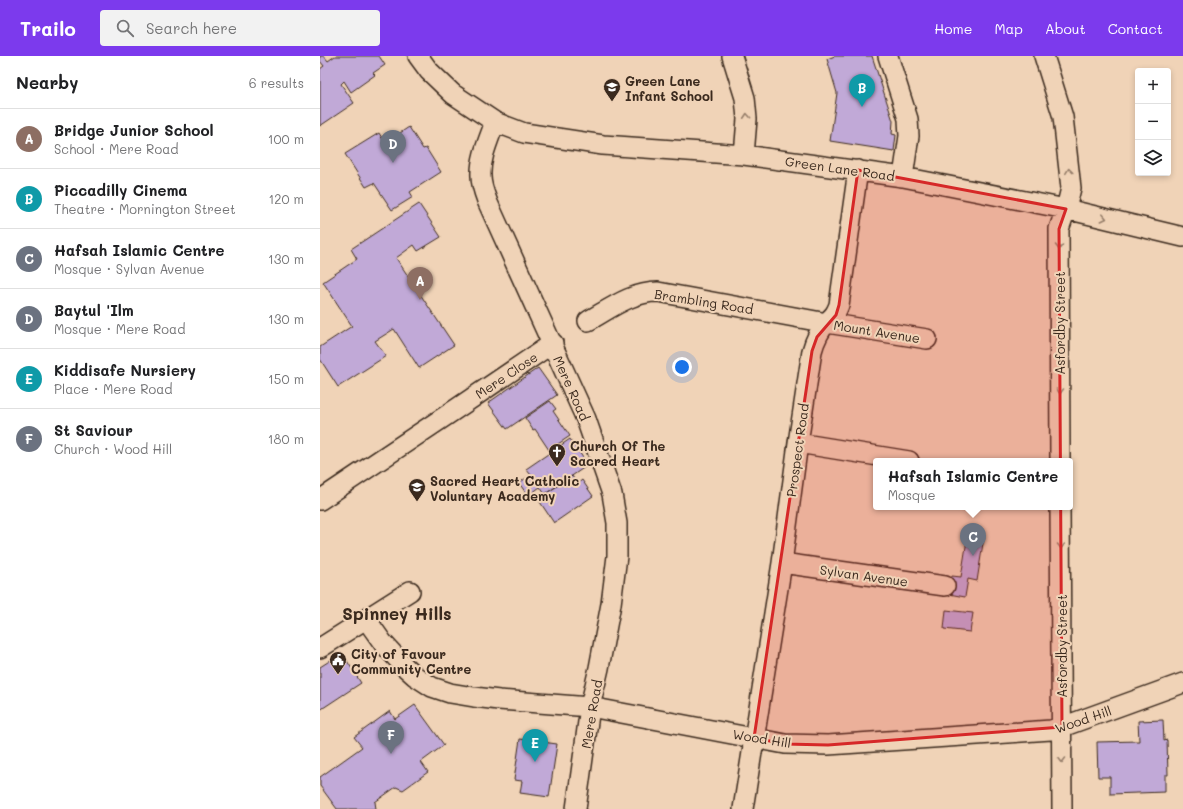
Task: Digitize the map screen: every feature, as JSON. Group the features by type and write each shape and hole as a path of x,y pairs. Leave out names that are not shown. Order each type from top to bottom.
{"street":[{"name":"Green Lane Road","path":"418,56 429,71 453,94 495,122 524,132 603,145 744,155 902,177 1066,209 1183,237"},
{"path":"732,56 744,98 747,119 744,155"},
{"path":"888,56 908,119 909,136 902,177"},
{"name":"Asfordby Street","path":"1044,56 1063,117 1071,188 1059,229 1060,458"},
{"name":"Mere Road","path":"495,122 482,163 481,176 483,188 488,203 553,343 586,419 612,494 617,523 617,556 611,604 590,707 576,809"},
{"name":"Prospect Road","path":"743,809 782,564 812,351 817,337 826,322 836,315 839,304 858,170"},
{"name":"Brambling Road","path":"588,321 635,295 646,292 658,292 826,322"},
{"name":"Mount Avenue","path":"826,322 927,339"},
{"name":"Mere Close","path":"320,500 553,343"},
{"path":"798,443 890,458"},
{"name":"Asfordby Street","path":"1060,510 1062,809"},
{"name":"Sylvan Avenue","path":"782,564 945,586"},
{"path":"320,648 410,591"},
{"name":"Wood Hill","path":"366,619 383,642 405,667 415,676 432,687 450,692 499,700 590,707 785,744 828,745 1051,730 1062,728 1183,683"}],"highlighted area":[{"path":"858,170 1066,209 1059,229 1062,727 828,745 785,744 754,738 812,351 817,337 836,315 839,305"}],"building":[{"path":"320,56 324,56 328,61 335,56 379,56 385,65 373,73 375,75 351,92 344,81 341,84 354,103 320,126 320,69 324,66 320,61"},
{"path":"835,56 872,56 893,121 892,134 896,135 894,151 830,141 837,93 827,59"},
{"path":"409,127 423,149 426,148 441,172 410,192 413,197 392,210 374,183 366,187 345,154 379,133 385,143"},
{"path":"419,204 441,237 418,251 414,245 396,258 454,345 419,368 394,329 375,341 386,356 338,387 320,359 320,347 352,326 323,282 357,259 351,249"},
{"path":"538,368 557,395 507,429 488,403"},
{"path":"550,401 556,409 553,411 570,436 549,450 535,429 533,430 525,418"},
{"name":"Church Of The Sacred Heart","path":"570,439 588,465 545,494 540,487 528,496 519,483 531,475 526,469"},
{"path":"572,476 577,484 582,480 593,496 554,523 538,499"},
{"path":"968,534 984,537 977,581 968,579 965,597 949,594 952,576 961,577"},
{"path":"946,610 973,613 970,632 944,629"},
{"name":"City of Favour Community Centre","path":"342,653 361,683 320,710 320,667"},
{"path":"415,705 444,745 421,762 428,772 403,790 396,787 375,802 376,809 337,809 320,786 320,777 362,747 354,737 390,711 395,719"},
{"path":"1163,720 1164,741 1167,740 1168,775 1165,775 1165,792 1110,794 1110,777 1098,777 1097,742 1139,741 1138,721"},
{"path":"520,739 557,744 549,797 520,793 522,781 514,780"}],"place":[{"name":"Green Lane Infant School","path":"612,102"},
{"name":"Piccadilly Cinema","path":"862,107"},
{"name":"Baytul 'Ilm","path":"393,163"},
{"name":"Bridge Junior School","path":"420,300"},
{"name":"Church Of The Sacred Heart","path":"557,467"},
{"name":"Sacred Heart Catholic Voluntary Academy","path":"417,502"},
{"name":"Hafsah Islamic Centre","path":"973,556"},
{"name":"City of Favour Community Centre","path":"338,675"},
{"name":"St Saviour","path":"391,754"},
{"name":"Kiddisafe Nursiery","path":"535,762"}],"district":[{"name":"Spinney Hills","path":"397,613"}]}
